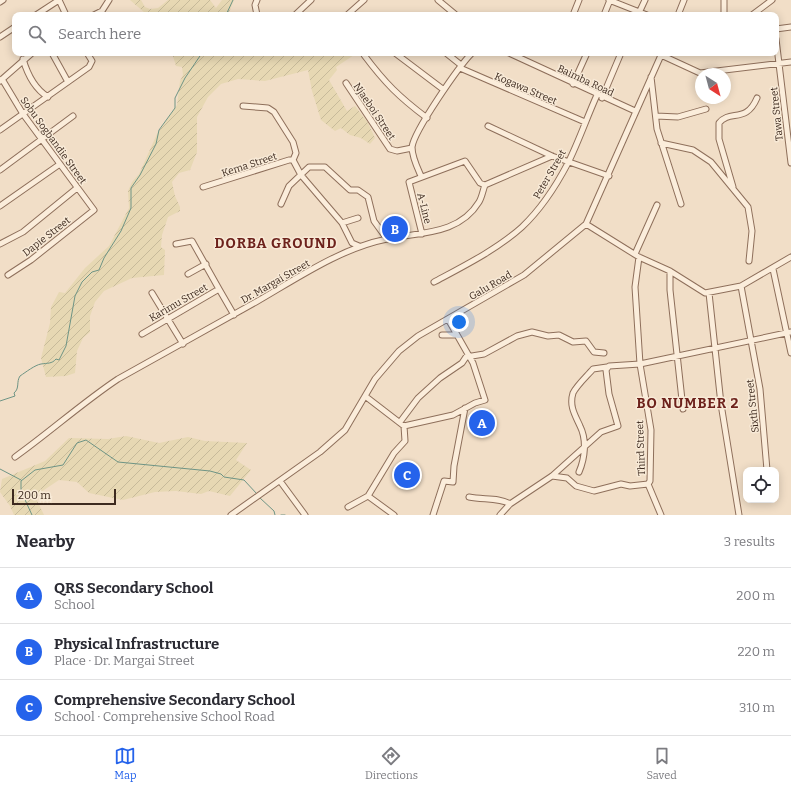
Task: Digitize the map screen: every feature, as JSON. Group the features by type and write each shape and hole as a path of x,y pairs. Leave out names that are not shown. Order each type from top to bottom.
{"street":[{"path":"41,12 59,0 65,12"},
{"path":"102,12 109,0"},
{"path":"256,12 255,5 257,0"},
{"path":"298,12 311,0"},
{"path":"350,12 364,0"},
{"path":"438,0 452,12"},
{"path":"574,12 579,0"},
{"path":"605,12 610,0 637,12"},
{"path":"639,12 645,0"},
{"path":"679,12 684,0"},
{"path":"724,0 724,12"},
{"path":"756,12 772,0"},
{"path":"779,29 791,27"},
{"path":"0,37 12,29"},
{"path":"1,80 28,56"},
{"path":"54,56 68,82"},
{"path":"0,130 81,74 92,63 88,56"},
{"path":"365,56 384,82 399,97 427,118"},
{"path":"399,56 444,90"},
{"name":"Kogawa Street","path":"449,56 460,66 584,122"},
{"path":"469,56 460,66 414,138 412,148 413,156 421,176 465,161 480,183 485,185 552,156"},
{"name":"Baimba Road","path":"516,56 573,84 635,111"},
{"path":"573,84 586,56"},
{"name":"Peter Street","path":"434,282 459,269 521,227 544,201 568,162 584,122 600,96 620,56"},
{"name":"Galu Road","path":"231,515 320,452 345,430 375,379 399,351 418,336 524,275 586,224 609,176 635,111 660,56"},
{"path":"665,56 700,74 791,62"},
{"name":"Tawa Street","path":"778,56 791,162"},
{"path":"24,59 34,83 43,94 48,97"},
{"path":"651,76 661,143 681,204"},
{"name":"Sobu Sogbandie Street","path":"1,80 23,114 94,210"},
{"name":"Njaeboi Street","path":"346,83 390,149 397,151 412,148"},
{"path":"734,190 719,139 719,123 726,118 744,114 752,109 757,98"},
{"path":"243,106 268,108 274,112 292,142 296,153 293,160 296,167 342,223 352,243 359,246"},
{"path":"656,116 678,117 706,109"},
{"path":"0,170 73,116"},
{"path":"488,126 552,156 609,176"},
{"path":"661,143 694,150 711,162 748,207 752,231 749,261"},
{"name":"Kema Street","path":"203,187 293,160"},
{"path":"0,206 60,164"},
{"path":"281,204 289,186 309,166 325,167 350,190 358,190 368,197 374,221 387,239"},
{"name":"A-Line","path":"421,176 410,182 422,234"},
{"name":"Dr. Margai Street","path":"15,457 46,435 95,394 311,271 359,246 387,239 422,234 454,225 464,219 480,202 485,185"},
{"path":"0,244 23,232 78,188"},
{"name":"Third Street","path":"648,484 650,481 651,430 640,364 635,287 637,256 657,205"},
{"name":"Dapie Street","path":"8,275 31,260 94,210"},
{"path":"342,223 358,218"},
{"path":"586,224 637,256 670,271 706,293 741,286 774,269 791,258"},
{"path":"176,244 192,241 219,289"},
{"path":"188,274 206,264"},
{"path":"774,269 789,333 791,353"},
{"path":"670,271 670,290 683,410"},
{"name":"Sixth Street","path":"741,286 760,389 767,467"},
{"name":"Karimu Street","path":"142,334 219,289 234,315"},
{"path":"152,293 183,344"},
{"path":"709,293 714,348 739,515"},
{"path":"365,396 402,424 453,414 485,400 473,363 448,319"},
{"path":"348,507 368,496 394,453 405,440 402,424 418,398 440,378 462,363 469,355 484,354 517,336 532,332 548,336 559,335 573,342 586,341 594,352 604,353"},
{"path":"580,472 583,463 585,446 581,426 573,413 572,400 574,391 593,369 640,364 789,333"},
{"path":"442,335 457,335"},
{"path":"500,515 510,504 552,476 601,432 618,426 609,394 607,368"},
{"path":"434,515 444,481 453,482 454,466 465,408"},
{"path":"552,476 567,478 576,486 594,491 621,484 630,486 648,484 661,515"},
{"path":"280,481 305,515"},
{"path":"368,496 394,515"},
{"path":"469,497 481,500 504,500 510,504"}],"shaded area":[{"path":"130,0 141,0 145,7 150,9 158,8 168,0 210,0 216,8 222,0 234,0 229,12 144,12"},
{"path":"173,56 352,56 336,67 337,70 329,80 347,111 355,106 368,123 375,138 370,144 361,138 350,135 341,128 335,131 321,120 312,91 308,70 265,81 238,79 221,84 208,97 197,117 197,152 190,170 179,173 172,182 180,211 168,217 162,235 161,247 165,250 164,275 132,278 104,291 95,302 90,316 90,332 83,338 77,351 75,373 66,376 46,377 41,358 50,323 51,307 59,292 65,293 85,268 109,246 129,208 128,191 132,182 139,174 157,134 177,105 180,81 183,75 182,67 176,66"},
{"path":"126,436 159,443 188,437 205,441 247,443 236,460 251,470 230,496 209,491 201,494 176,491 155,492 123,500 89,493 77,482 59,480 35,496 44,515 14,515 10,506 0,492 2,479 45,461 69,438 108,439"}],"waterway":[{"path":"227,12 233,0"},
{"path":"0,401 15,396 14,393 17,389 20,376 30,369 39,365 51,363 56,359 59,360 66,346 75,296 82,282 92,272 99,270 104,258 121,231 131,208 131,188 140,175 156,144 159,130 175,108 175,98 185,78 200,56"},
{"path":"32,515 21,491 21,481 35,470 63,465 77,443 86,440 118,462 210,471 221,474 224,477 244,480 257,494"},
{"path":"0,469 21,480"},
{"path":"260,498 274,511 275,515"}],"place":[{"name":"Physical Infrastructure","path":"395,229"},
{"name":"QRS Secondary School","path":"482,423"},
{"name":"Comprehensive Secondary School","path":"407,475"}],"district":[{"name":"DORBA GROUND","path":"276,243"},
{"name":"BO NUMBER 2","path":"688,403"}]}
